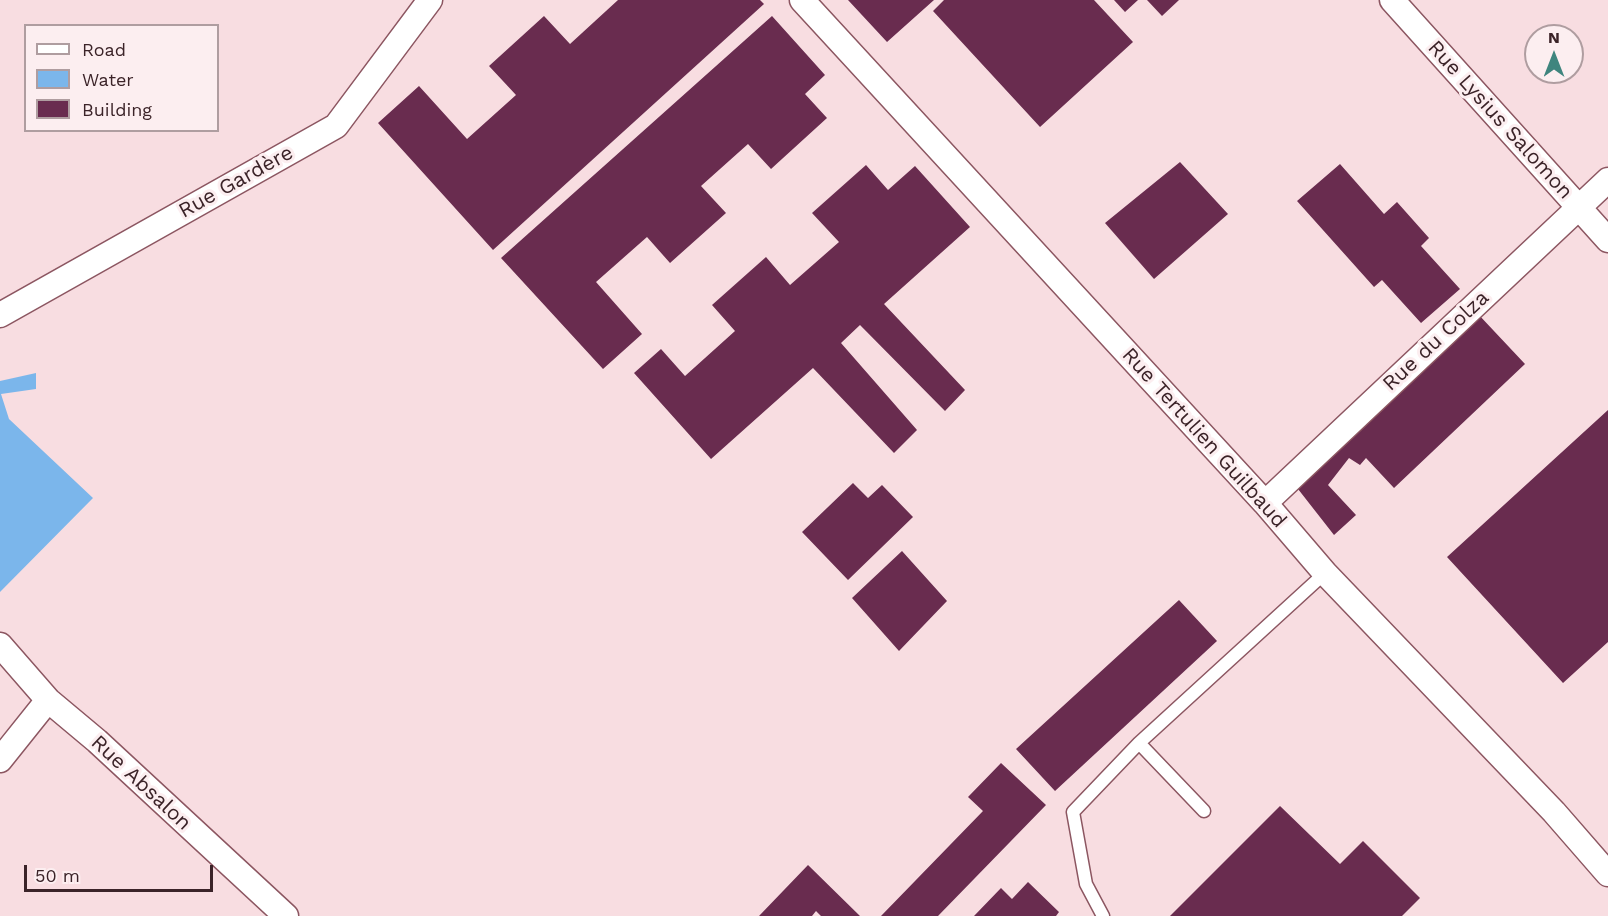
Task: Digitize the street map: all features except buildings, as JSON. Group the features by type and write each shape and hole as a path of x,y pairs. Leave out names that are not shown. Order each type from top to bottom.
{"street":[{"name":"Rue Gardère","path":"0,315 336,126 430,0"},
{"name":"Rue Tertulien Guilbaud","path":"802,0 1265,503 1325,573 1554,812 1608,874"},
{"name":"Rue Lysius Salomon","path":"1392,0 1608,240"},
{"name":"Rue du Colza","path":"1265,503 1608,180"},
{"name":"Rue Absalon","path":"0,645 48,700 97,741 286,916"},
{"path":"0,760 48,700"}],"lane":[{"path":"1103,916 1086,884 1073,812 1139,743 1325,573"},
{"path":"1139,743 1204,811"}],"water":[{"path":"36,373 36,389 1,394 9,419 93,498 0,592 0,381"}]}
